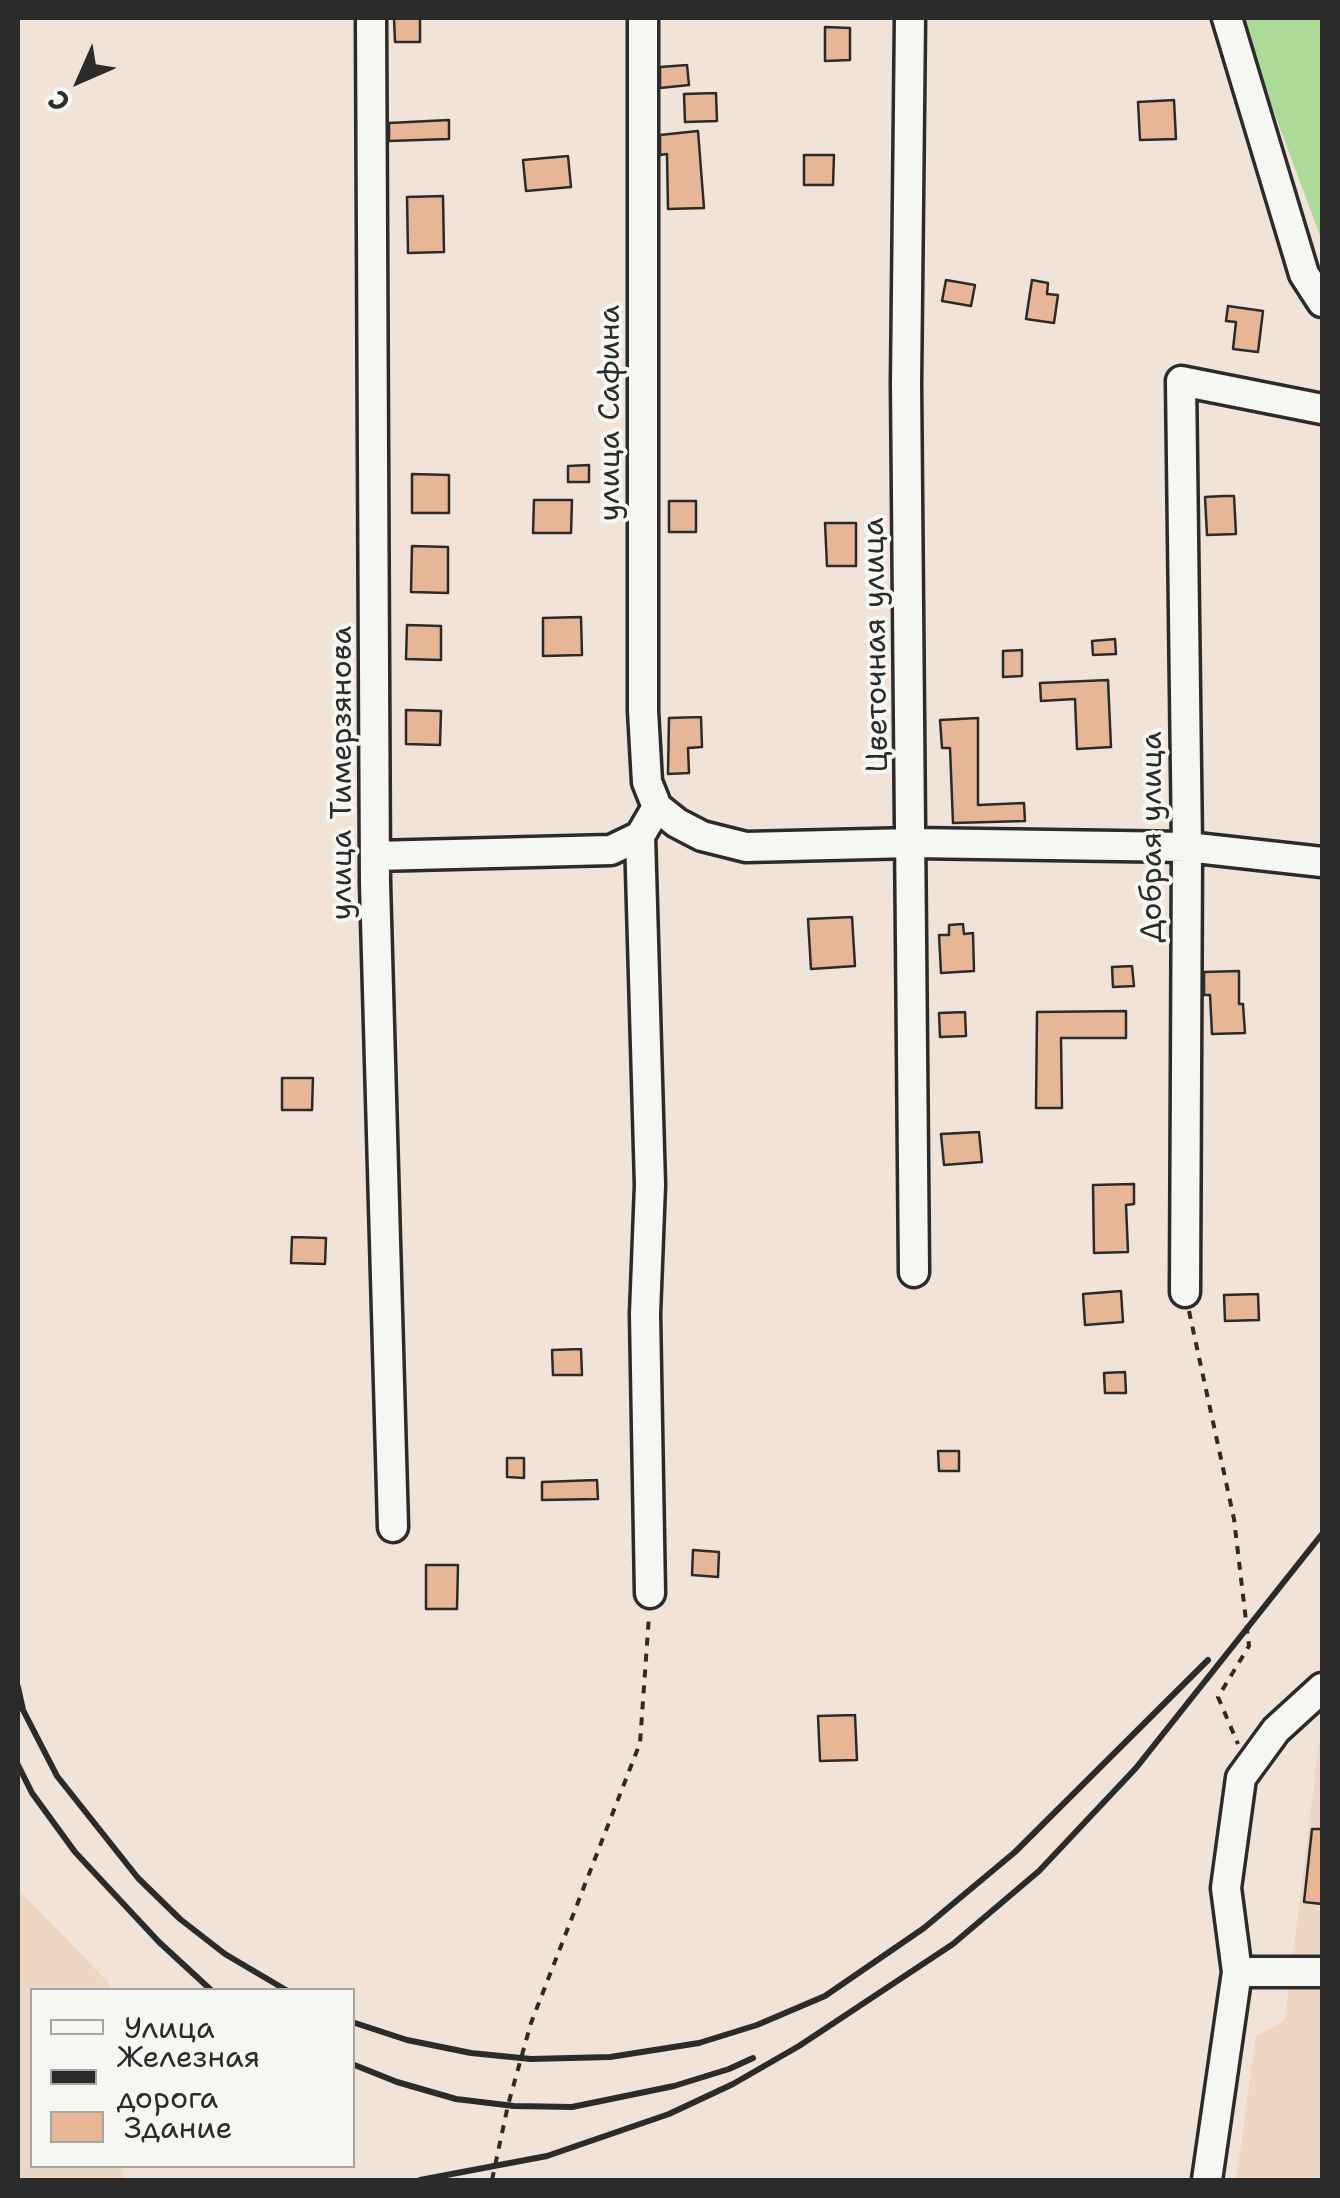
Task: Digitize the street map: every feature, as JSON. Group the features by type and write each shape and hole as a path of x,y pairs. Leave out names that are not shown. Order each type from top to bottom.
{"street":[{"name":"улица Тимерзянова","path":"372,18 374,856 393,1527"},
{"name":"улица Сафина","path":"643,18 643,711 647,782 657,807"},
{"name":"Цветочная улица","path":"910,18 906,383 914,1272"},
{"path":"1228,18 1304,274 1322,302"},
{"name":"Добрая улица","path":"1185,1292 1187,847 1181,381 1322,409"},
{"path":"650,1593 645,1314 650,1184 640,836 657,807 676,823 702,836 746,847 912,843 1187,847 1322,862"},
{"path":"374,856 611,850 640,836"},
{"path":"1207,2180 1238,1972 1226,1888 1242,1778 1276,1730 1322,1688"},
{"path":"1238,1972 1322,1972"}],"path":[{"path":"1185,1292 1234,1518 1249,1646 1218,1697 1249,1768"},
{"path":"492,2180 530,2022 640,1743 650,1593"}],"shaded area":[{"path":"1319,1743 1322,2180 1236,2180 1256,2036 1285,2020"},
{"path":"18,1889 109,1983 109,1988 30,1988 30,2168 123,2168 122,2180 18,2180"}],"green space":[{"path":"1239,18 1322,18 1322,241"}],"building":[{"path":"394,18 420,18 420,42 395,42"},
{"path":"825,27 850,28 850,60 825,61"},
{"path":"687,65 689,85 660,88 660,67"},
{"path":"716,93 717,121 685,122 684,94"},
{"path":"1174,100 1176,139 1140,140 1138,102"},
{"path":"449,120 449,139 389,141 389,123"},
{"path":"698,131 704,208 668,209 667,154 660,155 660,135"},
{"path":"804,155 834,155 833,185 804,185"},
{"path":"568,156 571,187 526,191 523,160"},
{"path":"443,196 444,252 408,253 407,197"},
{"path":"946,280 975,285 971,306 942,301"},
{"path":"1032,280 1048,283 1047,294 1058,295 1054,323 1026,319"},
{"path":"1228,306 1263,311 1258,352 1233,349 1236,322 1226,321"},
{"path":"589,465 589,482 568,482 568,466"},
{"path":"412,474 449,475 449,513 412,513"},
{"path":"1234,496 1236,534 1207,535 1205,497"},
{"path":"534,500 572,500 571,533 533,533"},
{"path":"669,501 696,501 696,532 669,532"},
{"path":"825,523 856,523 856,566 827,566"},
{"path":"412,546 448,547 448,593 411,592"},
{"path":"581,617 582,655 543,656 543,618"},
{"path":"407,625 441,626 441,660 406,659"},
{"path":"1115,639 1116,654 1093,655 1092,641"},
{"path":"1022,650 1022,676 1003,677 1003,651"},
{"path":"1108,680 1111,747 1077,749 1075,699 1041,701 1040,683"},
{"path":"406,710 441,711 440,745 406,744"},
{"path":"701,717 702,747 688,748 689,773 668,774 669,718"},
{"path":"978,718 978,805 1024,803 1025,821 953,823 950,748 942,748 940,720"},
{"path":"852,917 855,966 811,969 808,919"},
{"path":"963,924 964,934 973,933 974,971 941,973 939,935 949,935 949,925"},
{"path":"1132,966 1134,986 1113,987 1112,967"},
{"path":"1239,971 1239,1004 1243,1004 1245,1033 1212,1034 1210,995 1204,995 1204,972"},
{"path":"1126,1011 1126,1038 1061,1038 1062,1108 1036,1108 1037,1012"},
{"path":"965,1012 966,1036 940,1037 939,1013"},
{"path":"282,1078 313,1078 312,1110 282,1110"},
{"path":"979,1132 982,1162 944,1165 941,1134"},
{"path":"1134,1184 1134,1204 1126,1205 1128,1252 1094,1253 1093,1185"},
{"path":"292,1237 326,1238 325,1264 291,1263"},
{"path":"1121,1291 1123,1322 1085,1325 1083,1294"},
{"path":"1258,1294 1259,1320 1225,1321 1224,1295"},
{"path":"581,1349 582,1375 553,1375 552,1350"},
{"path":"1125,1372 1126,1393 1105,1393 1104,1373"},
{"path":"938,1451 959,1451 959,1471 939,1471"},
{"path":"507,1458 524,1458 524,1478 507,1477"},
{"path":"597,1480 598,1499 542,1500 542,1482"},
{"path":"693,1550 719,1552 718,1577 692,1575"},
{"path":"426,1565 458,1565 457,1609 426,1609"},
{"path":"855,1715 857,1760 820,1761 818,1716"},
{"path":"1312,1829 1322,1829 1322,1904 1304,1902"}],"railway":[{"path":"420,2180 547,2156 669,2114 733,2084 799,2046 953,1944 1039,1871 1136,1768 1322,1534"},
{"path":"355,2023 407,2040 471,2053 531,2059 610,2057 699,2043 757,2025 825,1996 924,1928 1015,1852 1208,1660"},
{"path":"18,1687 23,1710 57,1776 138,1878 180,1919 225,1954 283,1988"},
{"path":"18,1765 32,1793 75,1852 159,1942 209,1988"},
{"path":"355,2065 456,2099 572,2107 674,2086 753,2058"}]}
